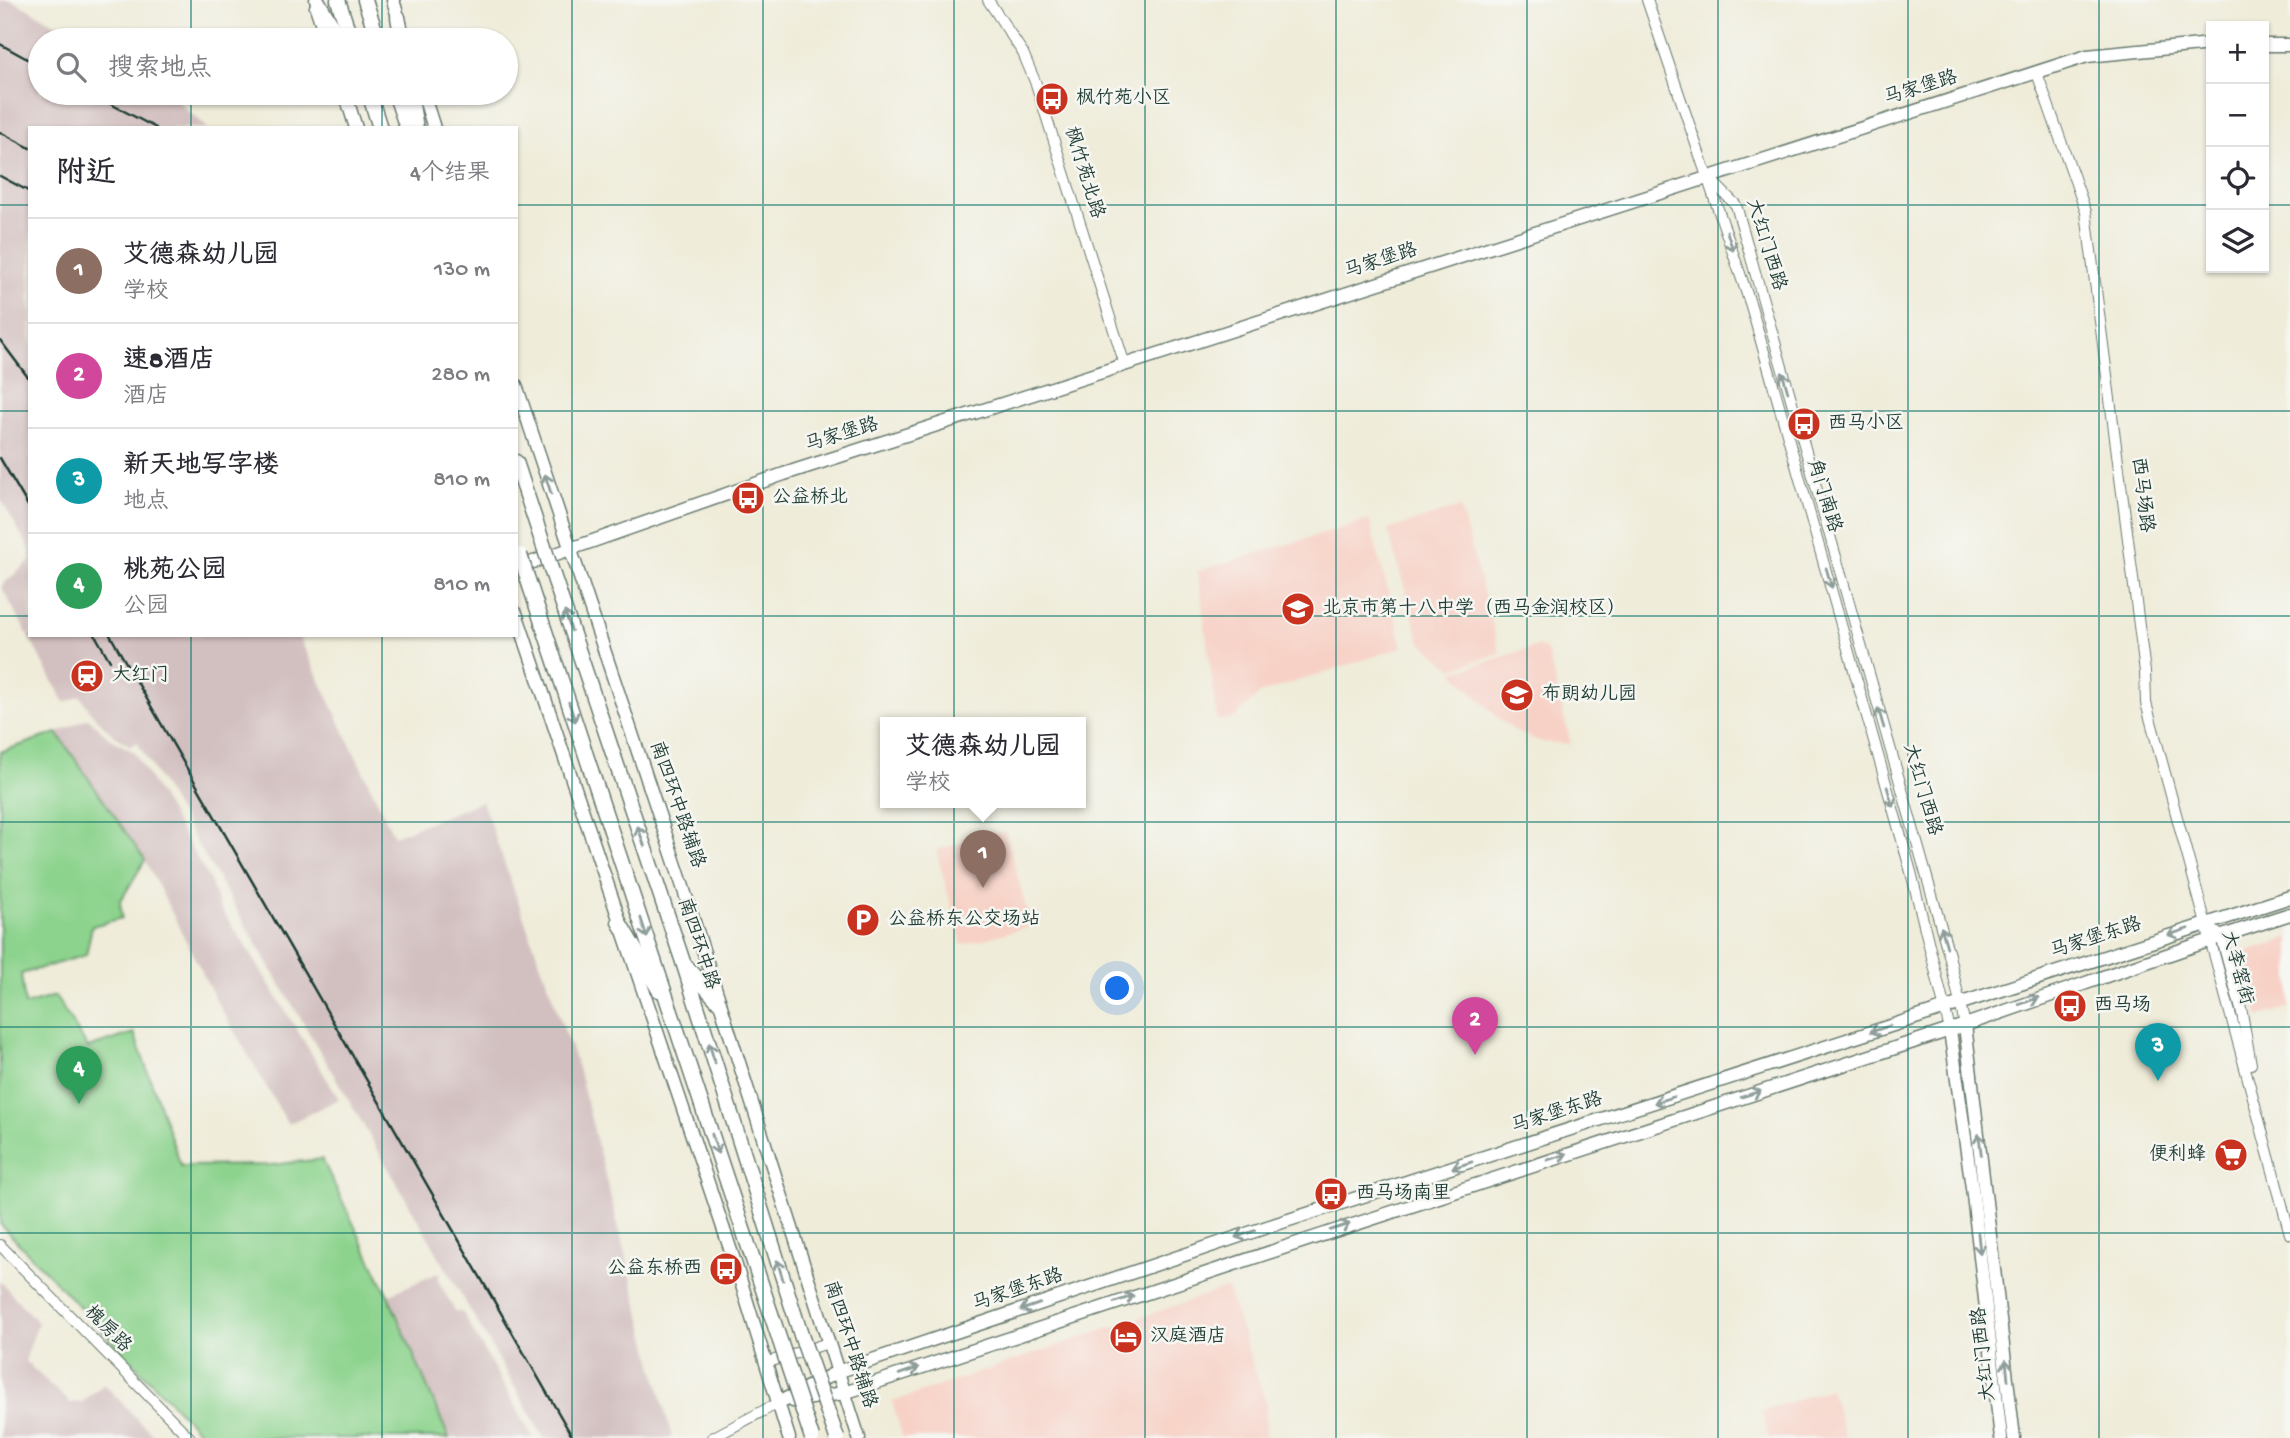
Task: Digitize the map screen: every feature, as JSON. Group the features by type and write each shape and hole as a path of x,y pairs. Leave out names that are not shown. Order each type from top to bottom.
{"highway":[{"path":"316,0 333,28"},
{"path":"338,0 347,28"},
{"path":"365,0 374,28"},
{"path":"398,17 401,28"},
{"path":"373,105 379,126"},
{"path":"399,105 406,126"},
{"path":"412,105 416,126"},
{"name":"南四环中路","path":"518,468 683,962 801,1335 837,1438"},
{"path":"520,561 812,1438"},
{"path":"619,922 673,1015"},
{"path":"683,962 719,1002"}],"main road":[{"path":"316,0 324,28"},
{"path":"393,0 398,17"},
{"name":"马家堡路","path":"520,561 569,549 784,474 2087,56 2206,44"},
{"path":"2269,45 2290,45"},
{"path":"349,105 355,126"},
{"path":"427,105 433,126"},
{"name":"南四环中路辅路","path":"518,390 859,1438"},
{"path":"518,619 731,1253 789,1438"},
{"name":"马家堡东路","path":"778,1403 837,1372 1276,1224 2290,897"},
{"name":"马家堡东路","path":"778,1403 844,1392 1270,1250 1950,1030 2290,914"},
{"name":"大红门西路","path":"1965,1025 2014,1438"},
{"name":"大红门西路","path":"1950,1030 1973,1195 2001,1438"}],"street":[{"name":"枫竹苑北路","path":"988,0 1023,53 1036,84 1125,365"},
{"name":"角门南路","path":"1647,0 1694,145 1708,177 1751,306 1838,609 1945,1008"},
{"name":"西马场路","path":"2037,73 2086,212 2145,672 2146,704 2205,923"},
{"name":"大红门西路","path":"1708,177 1736,205 1962,1002 1965,1025"},
{"name":"大李窑街","path":"2205,923 2215,938 2242,1013 2247,1049 2290,1210"},
{"name":"大李窑街","path":"2215,938 2290,1234"},
{"name":"大红门西路","path":"1945,1008 1950,1030"},
{"name":"槐房路","path":"0,1245 190,1438"},
{"path":"765,1363 828,1343"},
{"path":"712,1438 778,1403"}],"shaded area":[{"path":"0,0 11,0 64,28 28,28 28,105 182,105 205,126 28,126 28,547 0,498"},
{"path":"1460,507 1500,653 1453,669 1420,641 1388,530"},
{"name":"北京市第十八中学（西马金润校区）","path":"1369,520 1403,647 1261,693 1234,718 1217,721 1198,571"},
{"path":"28,563 28,635 1,586"},
{"path":"29,637 299,637 394,836 482,801 578,1068 672,1438 544,1438 350,1102 137,742 131,746 114,736 92,714 80,696 65,703"},
{"name":"布朗幼儿园","path":"1538,646 1547,650 1571,744 1542,742 1518,733 1498,718 1453,672"},
{"path":"88,718 111,739 134,752 210,880 219,907 243,941 339,1099 288,1124 216,1000 145,860 57,733"},
{"path":"1005,831 1031,926 962,945 936,850"},
{"path":"2290,938 2290,1007 2259,1017 2240,954"},
{"path":"440,1272 438,1280 455,1311 463,1313 533,1438 449,1438 388,1295"},
{"path":"0,1281 38,1323 25,1361 70,1403 82,1402 104,1384 156,1438 0,1438"},
{"path":"1227,1288 1266,1403 1266,1438 903,1438 892,1402"},
{"path":"1830,1389 1845,1438 1769,1438 1761,1411"}],"green space":[{"path":"57,733 145,860 120,902 122,918 92,926 86,955 21,974 25,1005 55,996 88,1048 134,1033 181,1166 270,1165 322,1159 388,1295 449,1438 205,1438 0,1224 0,752"}],"railway":[{"path":"0,44 28,59"},
{"path":"113,105 152,126"},
{"path":"0,132 28,147"},
{"path":"0,176 28,191"},
{"path":"0,340 28,377"},
{"path":"0,458 28,506"},
{"path":"96,637 110,661"},
{"path":"111,637 573,1438"}],"place":[{"name":"枫竹苑小区","path":"1052,99"},
{"name":"西马小区","path":"1804,424"},
{"name":"公益桥北","path":"748,498"},
{"name":"北京市第十八中学（西马金润校区）","path":"1298,609"},
{"name":"大红门","path":"87,676"},
{"name":"布朗幼儿园","path":"1517,695"},
{"name":"艾德森幼儿园","path":"983,888"},
{"name":"公益桥东公交场站","path":"863,920"},
{"name":"西马场","path":"2070,1006"},
{"name":"速8酒店","path":"1475,1055"},
{"name":"新天地写字楼","path":"2158,1081"},
{"name":"桃苑公园","path":"79,1104"},
{"name":"便利蜂","path":"2231,1155"},
{"name":"西马场南里","path":"1331,1194"},
{"name":"公益东桥西","path":"726,1269"},
{"name":"汉庭酒店","path":"1126,1337"}]}
